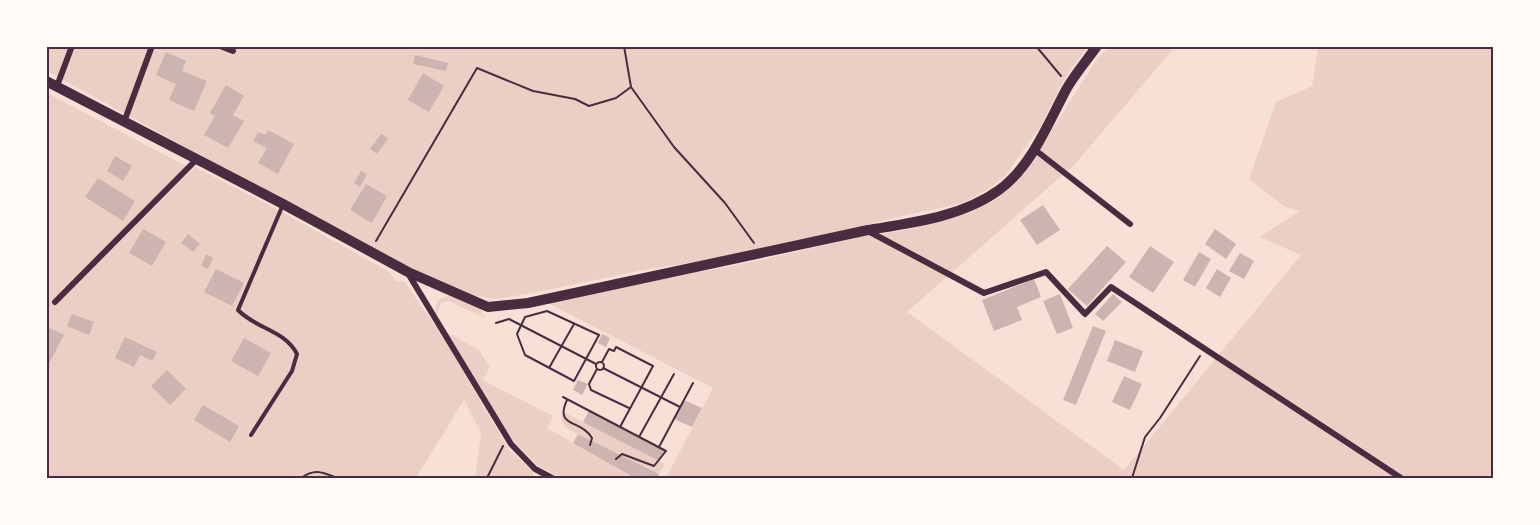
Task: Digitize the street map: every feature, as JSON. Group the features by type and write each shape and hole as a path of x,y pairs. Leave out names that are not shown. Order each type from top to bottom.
{"main road":[{"path":"52,84 408,272 488,308 528,303 868,230 910,224 966,208 998,190 1014,177 1034,149 1069,85 1097,46"}],"street":[{"path":"52,84 72,46"},
{"path":"124,122 152,46"},
{"path":"220,46 233,51"},
{"path":"1034,149 1130,225"},
{"path":"55,302 197,159"},
{"path":"868,230 984,293 1046,272 1085,314 1110,288 1401,478"},
{"path":"408,272 507,438 535,469 552,478"}],"lane":[{"path":"251,435 292,371 297,354 291,342 246,318 238,309 283,204"}],"path":[{"path":"624,46 632,87 674,147 725,203 761,253"},
{"path":"1036,46 1069,85"},
{"path":"370,251 477,68 533,91 575,99 589,106 616,98 632,87"},
{"path":"547,311 599,335 574,381 525,355 517,334 521,325 525,317 547,311"},
{"path":"496,323 509,319 596,364 597,369 589,384 591,390 629,408"},
{"path":"549,368 574,324"},
{"path":"603,368 602,362 609,349 614,351 616,347 653,366 620,427"},
{"path":"1132,478 1145,437 1172,402 1205,349"},
{"path":"596,364 602,362"},
{"path":"597,369 603,368 680,407"},
{"path":"639,437 674,374"},
{"path":"659,447 693,383"},
{"path":"562,398 666,451 654,466 622,454 616,459"},
{"path":"567,400 562,414 588,432 592,438 590,445"},
{"path":"587,410 585,414 587,415"},
{"path":"487,478 507,438"},
{"path":"301,478 320,470 337,478"}],"shaded area":[{"path":"46,47 1087,47 1064,80 1040,127 1005,176 987,190 962,203 885,220 761,253 648,269 496,299 465,294 373,250 47,71"},
{"path":"1110,47 1175,47 1074,165 907,312 1124,470 1301,255 1259,237 1300,211 1285,207 1249,179 1276,102 1312,86 1318,47 1493,47 1493,478 666,478 713,388 546,302 762,260 859,237 906,230 971,212 1000,197 1025,172 1097,59"},
{"path":"49,94 186,166 114,247 195,167 275,208 388,271 397,282 404,281 446,342 509,450 533,471 534,478 475,478 481,433 464,400 416,478 47,478 46,224 49,220 46,218 46,104"},
{"path":"450,295 480,309 485,318 449,301 441,303 437,314 435,307 439,299"},
{"path":"447,332 479,350 490,367 482,380 553,416 547,428 635,478 560,478 537,465 510,437"},
{"path":"562,411 665,464 659,474 568,429 561,421"}],"building":[{"path":"166,52 186,61 182,71 207,81 194,111 169,100 176,84 156,75"},
{"path":"415,55 448,63 446,71 413,64"},
{"path":"423,73 444,86 429,112 408,100"},
{"path":"226,85 244,96 233,115 244,121 228,148 204,135 215,116 210,113"},
{"path":"268,130 294,144 278,174 258,163 267,148 253,141 258,132 265,135"},
{"path":"381,134 388,138 377,154 370,149"},
{"path":"115,156 132,166 123,181 107,171"},
{"path":"361,171 367,174 360,187 354,183"},
{"path":"98,178 135,201 123,221 85,197"},
{"path":"366,184 387,196 372,223 350,210"},
{"path":"1043,205 1060,230 1037,245 1020,220"},
{"path":"143,229 166,242 152,266 129,253"},
{"path":"1215,229 1236,244 1226,259 1205,244"},
{"path":"188,234 200,244 193,252 181,243"},
{"path":"1107,246 1126,262 1087,306 1068,289"},
{"path":"1150,246 1174,262 1153,293 1129,277"},
{"path":"1199,252 1211,259 1195,287 1183,280"},
{"path":"1240,253 1254,261 1244,279 1229,271"},
{"path":"206,254 213,258 208,269 201,266"},
{"path":"216,269 244,283 232,306 204,292"},
{"path":"1217,269 1231,278 1220,297 1206,288"},
{"path":"1034,279 1041,297 1017,307 1022,320 994,331 982,300"},
{"path":"1060,294 1073,328 1057,334 1043,301"},
{"path":"1113,294 1122,302 1103,321 1095,314"},
{"path":"72,314 94,322 89,335 67,326"},
{"path":"46,326 64,335 46,369"},
{"path":"1093,326 1106,331 1076,405 1063,400"},
{"path":"602,334 610,338 606,347 598,343"},
{"path":"125,337 157,352 152,361 140,355 134,367 115,358"},
{"path":"244,338 271,353 258,376 231,361"},
{"path":"1115,340 1143,351 1135,372 1107,361"},
{"path":"167,370 186,389 170,405 151,386"},
{"path":"1124,376 1142,384 1130,410 1112,402"},
{"path":"578,380 588,384 582,395 573,390"},
{"path":"684,400 702,408 692,427 674,419"},
{"path":"203,405 239,426 230,442 194,420"},
{"path":"589,411 666,451 659,461 583,422"},
{"path":"578,434 659,474 657,478 635,478 573,443"}]}
